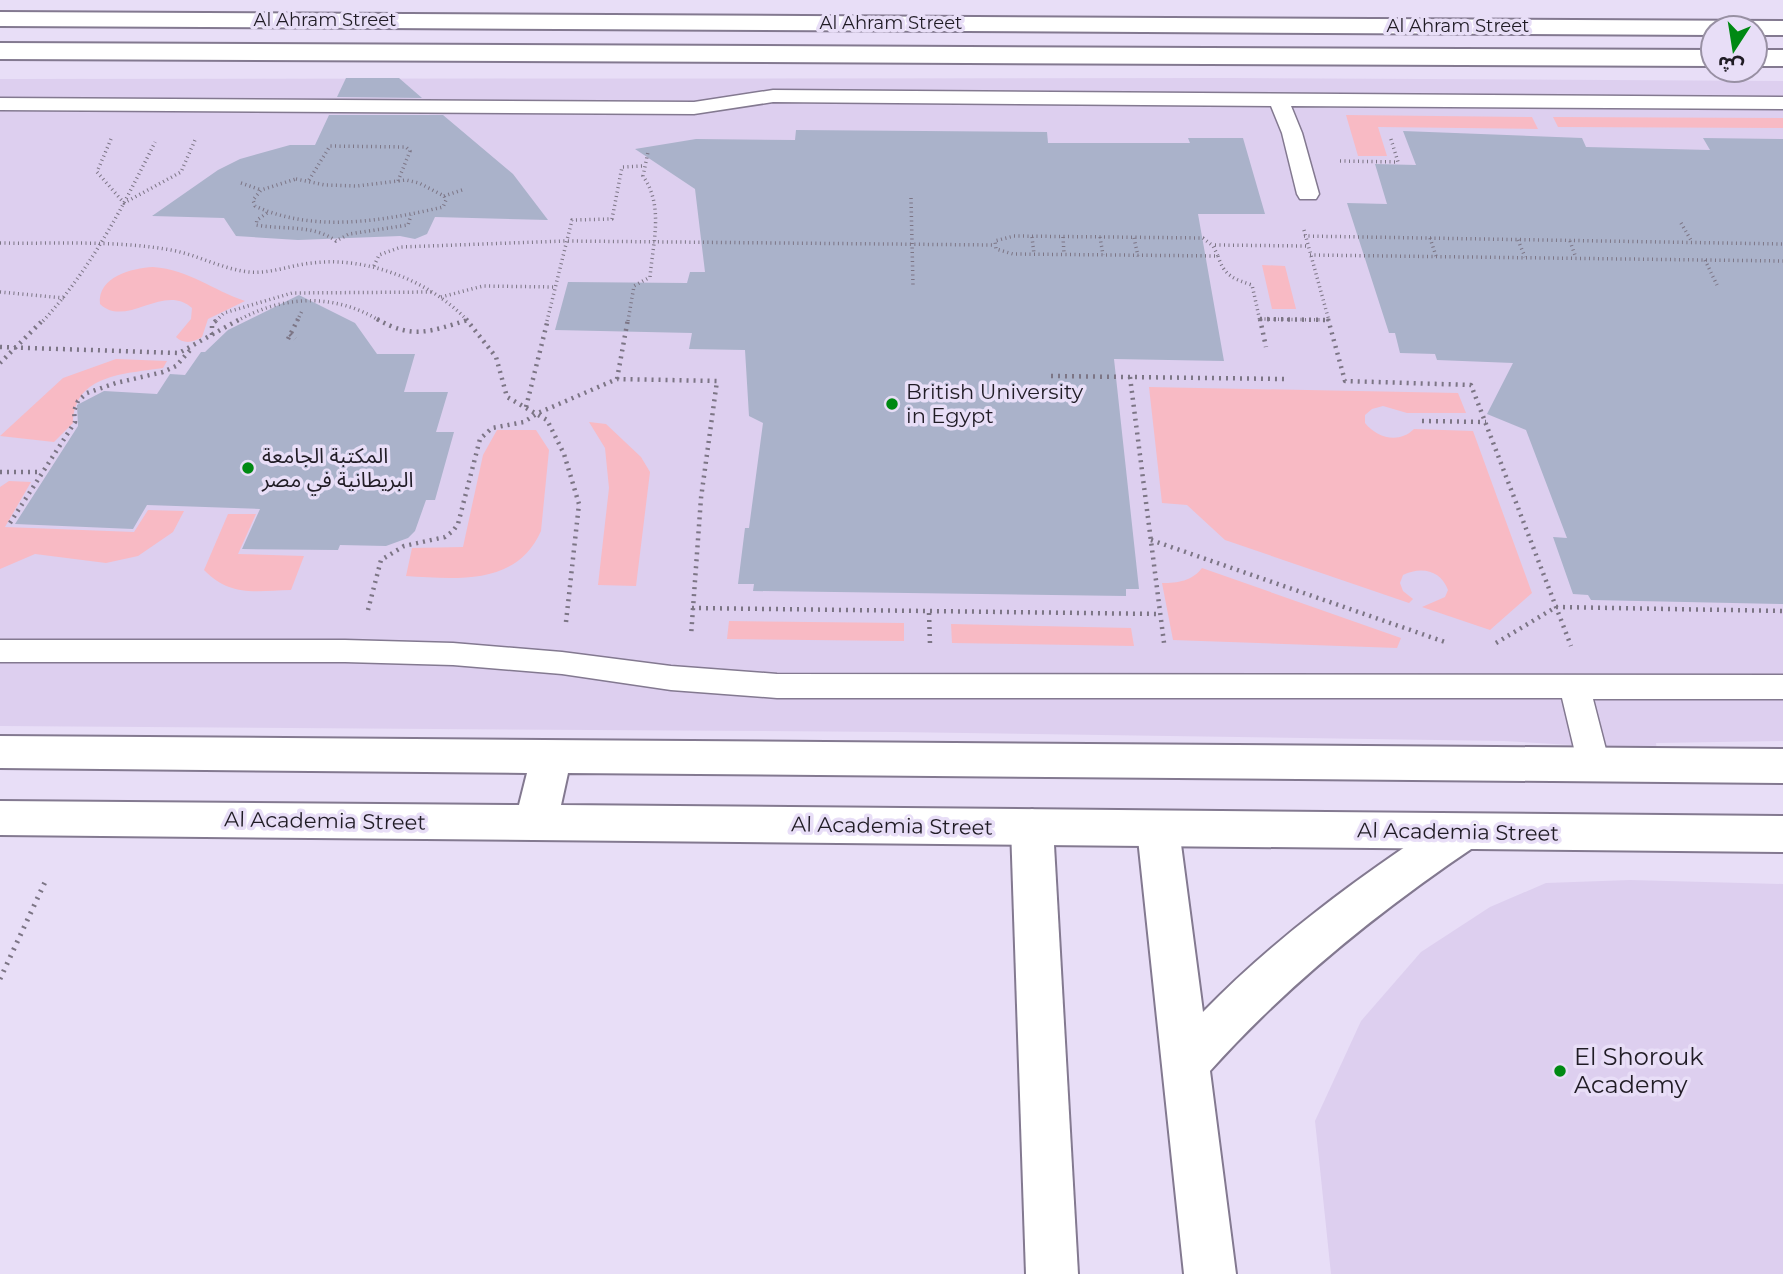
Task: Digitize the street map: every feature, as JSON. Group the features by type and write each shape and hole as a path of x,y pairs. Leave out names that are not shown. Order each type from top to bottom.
{"street":[{"path":"241,20 303,0"},
{"path":"527,0 568,22"},
{"path":"1211,25 1243,9 1270,2"},
{"path":"1442,3 1509,26"},
{"path":"370,52 391,10"},
{"name":"Al Ahram Street","path":"0,19 241,20 391,10 440,11 568,22 1783,28"},
{"path":"421,52 440,11"},
{"name":"Al Ahram Street","path":"0,51 1699,58"},
{"path":"0,752 1783,766"},
{"path":"536,823 551,757"},
{"name":"Al Academia Street","path":"0,818 1783,834"},
{"path":"1032,827 1052,1274"},
{"path":"1158,829 1210,1274"},
{"path":"1186,1063 1253,993 1322,932 1391,879 1462,832"}],"lane":[{"path":"0,104 694,108 772,96 1783,103"},
{"path":"1279,100 1292,133 1308,194"},
{"path":"0,652 357,651 453,654 562,663 657,677 777,686 1783,687"},
{"path":"1580,686 1594,765"}],"path":[{"path":"0,363 64,298 100,246 160,132"},
{"path":"113,134 97,172 124,203"},
{"path":"124,203 181,172 198,134"},
{"path":"309,180 330,146 406,147 410,151 398,181"},
{"path":"617,379 634,286 650,276 656,242 653,229 657,205 652,189 643,176 648,152"},
{"path":"526,407 572,220 612,219 622,167 643,166"},
{"path":"444,196 446,200 443,207 411,215 347,222 268,213 255,206 253,200 261,190 301,178 325,186 357,186 398,181 419,183 444,196 465,189"},
{"path":"241,183 261,190"},
{"path":"1308,194 1310,203 1303,224 1304,236 1345,381 1471,385 1556,607 1580,686"},
{"path":"911,198 913,286"},
{"path":"268,213 257,220 256,225 317,232 336,241 349,234 408,225 411,215"},
{"path":"1681,223 1693,243"},
{"path":"1304,236 1783,244"},
{"path":"1219,256 1007,254 996,249 995,241 1003,237 1203,238 1215,245 1307,246"},
{"path":"1032,237 1034,254"},
{"path":"1063,237 1064,254"},
{"path":"1100,237 1103,255"},
{"path":"1134,238 1138,256"},
{"path":"1430,238 1436,256"},
{"path":"1518,240 1525,257"},
{"path":"374,266 379,255 401,247 565,241 995,245"},
{"path":"1570,241 1576,258"},
{"path":"0,243 169,249 255,273 306,263 374,266 409,278 441,297 468,320 494,354 507,397 547,420 564,454 579,504 562,663"},
{"path":"1215,245 1222,268 1229,277 1252,285 1266,347"},
{"path":"1310,255 1783,261"},
{"path":"1705,260 1717,285"},
{"path":"441,297 483,286 554,286"},
{"path":"0,292 64,298"},
{"path":"212,336 212,324 224,313 292,293 434,292"},
{"path":"0,347 179,353 247,313 291,301 342,305 360,310 401,332 415,334 468,320"},
{"path":"289,337 303,309"},
{"path":"1260,319 1329,320"},
{"path":"282,339 295,339"},
{"path":"10,523 75,422 75,408 83,398 103,385 165,372 181,362 192,347"},
{"path":"1051,376 1284,379"},
{"path":"1130,377 1169,685"},
{"path":"357,651 381,560 404,546 445,537 453,531 458,524 482,435 492,428 524,422 538,413 617,379 718,381 701,498 692,622"},
{"path":"1422,421 1486,422"},
{"path":"0,472 43,472"},
{"path":"1151,540 1460,647 1480,647 1499,642 1556,607 1783,611"},
{"path":"692,608 1160,614"},
{"path":"1460,647 1472,686"},
{"path":"0,979 45,883"}],"shaded area":[{"name":"British University in Egypt","path":"1230,78 1699,81 1699,84 1769,84 1769,81 1783,81 1783,741 1656,743 1657,750 1504,741 895,732 0,726 0,79"},
{"path":"1346,115 1532,117 1538,129 1378,127 1387,156 1358,156"},
{"path":"1553,117 1783,118 1783,128 1558,127"},
{"path":"1262,265 1285,266 1296,309 1272,309"},
{"path":"153,267 190,276 245,301 208,319 202,337 188,342 176,337 191,319 192,308 181,301 157,302 121,312 100,304 104,287 110,281 135,269"},
{"path":"116,359 167,361 163,368 118,375 92,386 82,395 73,423 54,442 0,436 63,378"},
{"path":"1149,387 1458,393 1466,413 1407,413 1383,406 1372,409 1365,415 1365,423 1382,435 1395,438 1414,429 1473,431 1532,593 1490,630 1422,607 1445,597 1448,590 1441,578 1430,572 1417,571 1403,575 1400,583 1403,591 1413,599 1409,603 1225,540 1187,505 1162,503"},
{"path":"589,422 606,424 641,457 650,472 636,586 598,585 609,488 605,448"},
{"path":"497,430 536,430 549,450 541,531 530,549 517,562 483,575 464,578 406,576 412,548 463,547 483,455"},
{"path":"9,481 31,482 5,527 134,532 148,510 184,511 173,532 138,556 106,563 35,554 0,569 0,487"},
{"path":"228,514 256,514 238,554 304,556 291,590 255,591 234,588 214,579 204,570"},
{"path":"1202,568 1401,638 1397,648 1173,640 1162,583 1184,580 1194,576"},
{"path":"729,621 904,623 904,641 727,639"},
{"path":"951,624 1131,628 1134,646 952,643"},
{"name":"El Shorouk Academy","path":"1630,880 1783,884 1783,1274 1331,1274 1315,1121 1361,1021 1421,952 1490,907 1546,883"}],"building":[{"path":"346,78 399,78 422,98 337,97"},
{"path":"329,115 443,115 513,174 548,220 435,217 427,234 415,239 400,236 298,240 236,236 224,218 152,216 218,170 240,159 290,145 315,145"},
{"path":"796,130 1047,132 1048,143 1190,143 1188,138 1243,138 1265,214 1198,214 1224,361 1114,359 1139,589 1126,589 1126,596 753,591 754,584 738,584 745,528 749,528 763,423 749,416 745,350 689,349 692,333 555,330 568,282 687,283 690,272 705,272 695,189 635,149 696,139 795,140"},
{"path":"1403,131 1582,138 1586,147 1710,150 1703,138 1783,139 1783,604 1591,600 1588,595 1573,594 1553,537 1567,538 1526,430 1487,414 1513,363 1437,360 1435,354 1400,353 1395,333 1389,333 1347,203 1387,204 1375,164 1416,165"},
{"name":"المكتبة الجامعة البريطانية في مصر","path":"299,295 355,323 377,354 415,354 404,392 448,392 436,432 454,432 435,500 426,500 415,531 408,538 386,546 340,545 338,550 242,549 260,509 147,505 133,529 15,524 78,426 77,405 104,391 157,394 170,374 185,375 201,352 205,352 228,330"}],"place":[{"name":"British University in Egypt","path":"892,404"},
{"name":"المكتبة الجامعة البريطانية في مصر","path":"248,468"},
{"name":"El Shorouk Academy","path":"1560,1071"}]}
